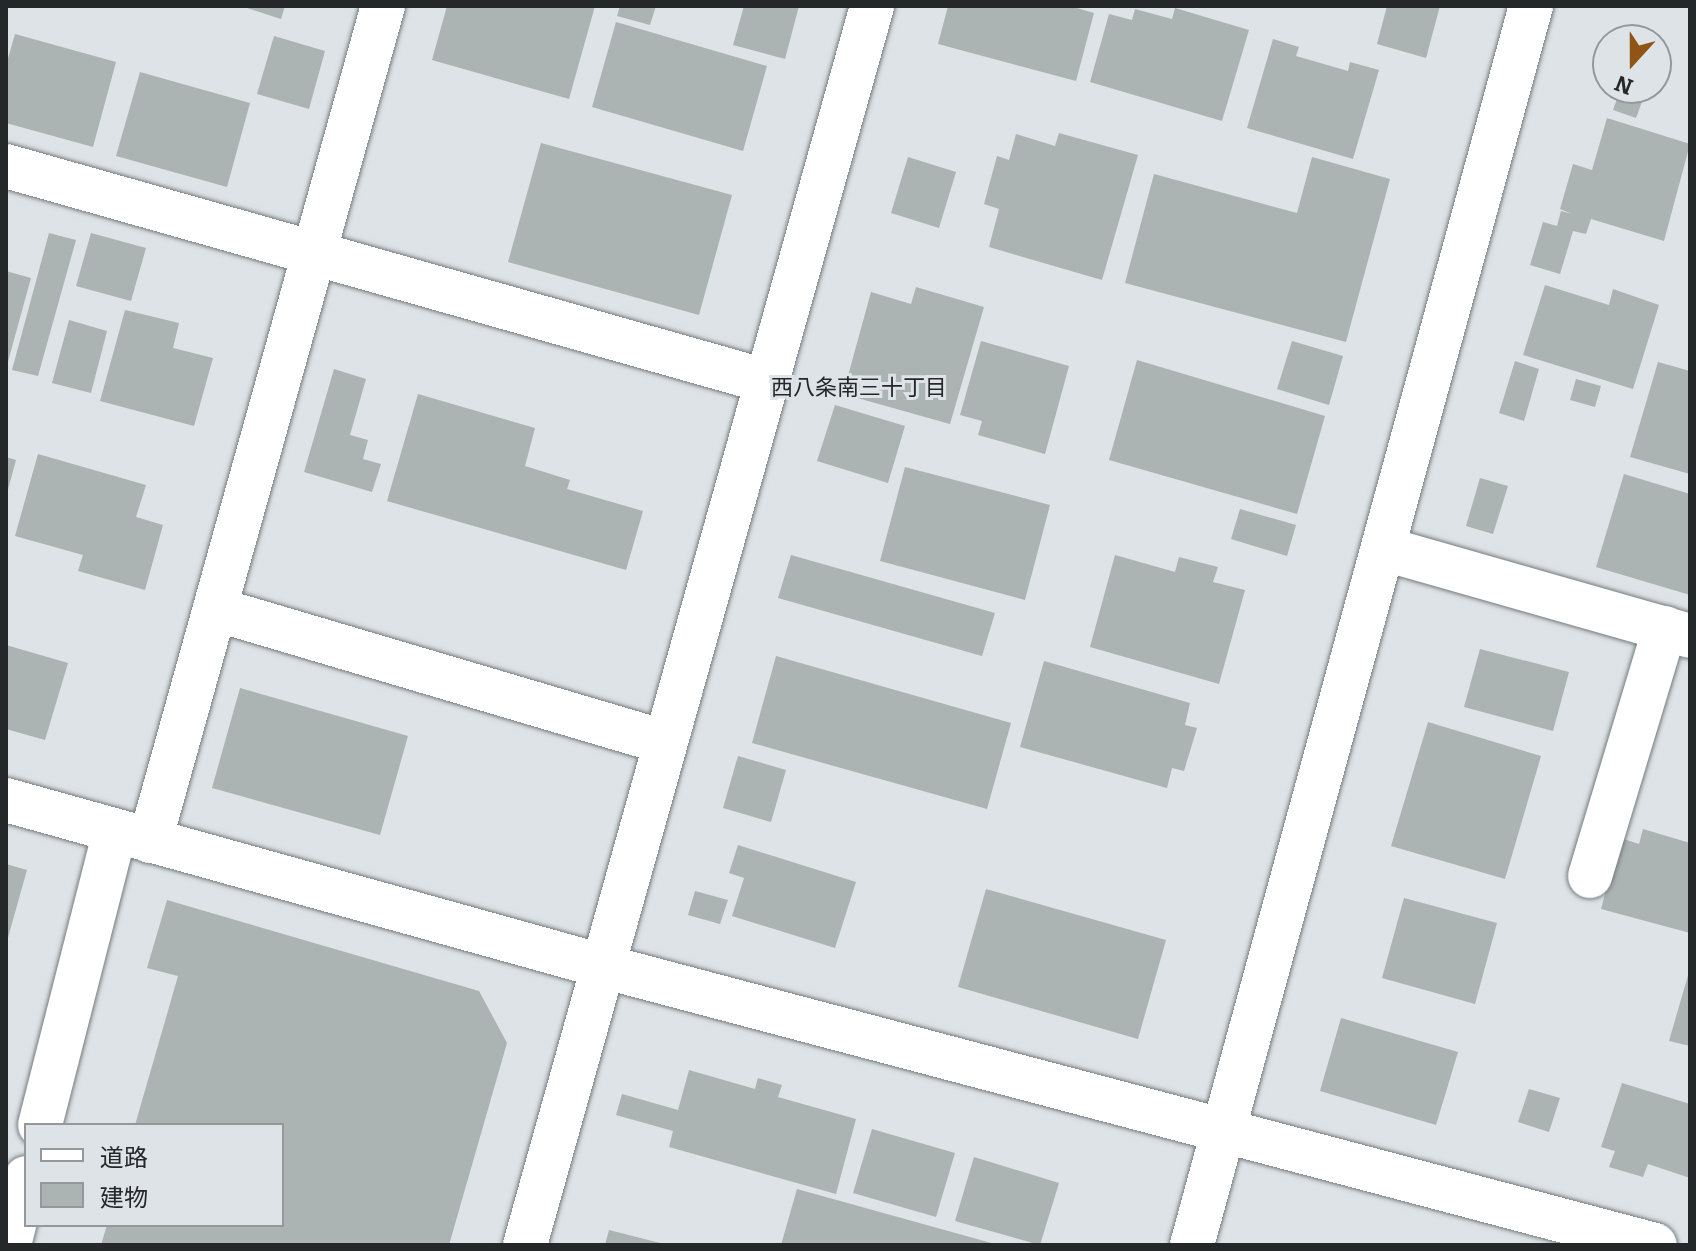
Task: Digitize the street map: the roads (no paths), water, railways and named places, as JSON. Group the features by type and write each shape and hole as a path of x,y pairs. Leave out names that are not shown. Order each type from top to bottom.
{"street":[{"path":"41,1123 132,836 215,609 383,6"},
{"path":"525,1245 872,6"},
{"path":"1192,1245 1385,549 1531,6"},
{"path":"6,166 766,381"},
{"path":"1385,549 1678,632 1590,876"},
{"path":"215,609 665,742"},
{"path":"6,800 602,966 1225,1128 1655,1245"},
{"path":"9,1245 24,1186"}],"district":[{"name":"西八条南三十丁目","path":"859,388"}]}
